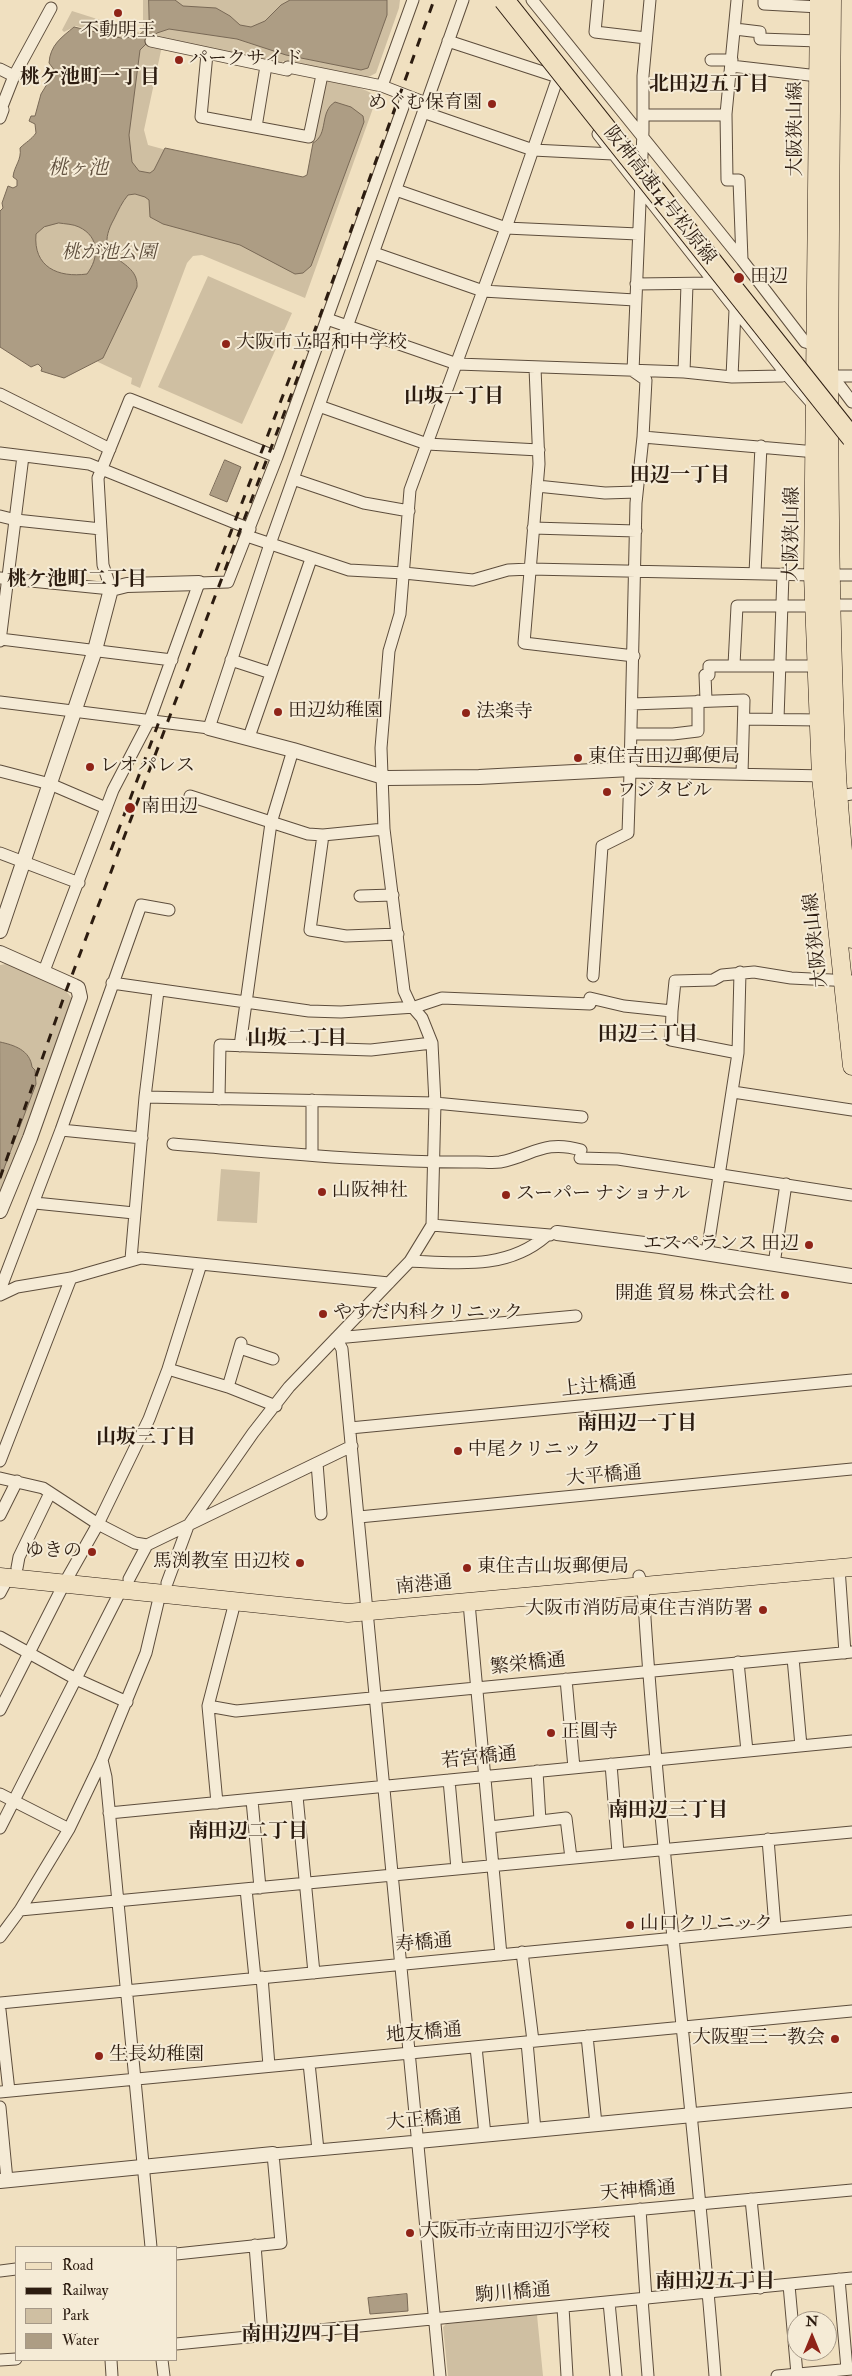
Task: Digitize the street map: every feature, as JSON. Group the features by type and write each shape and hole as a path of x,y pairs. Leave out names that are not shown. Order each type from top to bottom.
{"highway":[{"name":"阪神高速14号松原線","path":"504,0 852,438"},
{"name":"阪神高速14号松原線","path":"521,0 852,417"}],"main road":[{"name":"大阪狭山線","path":"823,2 818,76 823,346 830,379 821,441 813,575 819,720 829,776 847,982 852,1066"},
{"name":"大阪狭山線","path":"823,2 823,346 816,408 821,441 832,575 829,776 845,795 852,939"},
{"name":"南港通","path":"164,1589 235,1602 348,1613 367,1606 848,1563"},
{"name":"南港通","path":"5,1577 66,1579 164,1589 347,1602 367,1606 469,1603 641,1581"}],"street":[{"path":"382,86 413,0"},
{"path":"209,728 270,544 463,0"},
{"path":"495,0 558,77 613,154 735,310 816,408"},
{"path":"532,0 742,260 805,342 823,346"},
{"path":"598,0 595,32 646,38"},
{"path":"633,371 646,38 650,0"},
{"path":"737,0 726,115 727,180 739,180 742,260"},
{"path":"764,0 764,4 823,2"},
{"path":"0,118 3,110 1,109 14,76 51,8"},
{"path":"735,29 760,32 760,39 819,42"},
{"path":"151,41 266,66 287,70 288,67 382,86 407,96 425,107 533,150 613,154"},
{"path":"448,41 558,77"},
{"path":"207,54 201,117 309,138 322,74"},
{"path":"711,60 818,76"},
{"path":"256,127 266,66"},
{"path":"0,69 14,76"},
{"path":"0,1937 20,1910 69,1829 102,1760 146,1653 164,1589 188,1526 253,1433 289,1387 410,1260 432,1225 435,1103 432,1043 422,1018 415,1007 410,1004 404,991 384,829 381,748 389,651 400,614 410,490 506,228 558,77"},
{"path":"4,578 111,589 127,585 228,582 277,457 407,96"},
{"path":"643,115 726,115"},
{"path":"396,190 506,228 638,234"},
{"path":"374,253 483,292 636,300"},
{"path":"636,284 714,283"},
{"path":"684,372 687,284"},
{"path":"732,378 735,310"},
{"path":"327,319 457,364 684,372 732,378 782,376 786,374"},
{"path":"535,368 539,450 524,643 634,656"},
{"path":"593,976 602,846 628,833 636,531 646,380 633,371"},
{"path":"830,379 852,376"},
{"path":"830,379 840,386 852,402"},
{"path":"0,394 110,449"},
{"path":"1,926 95,650 111,589 104,565 98,478 130,398 277,457"},
{"path":"319,406 427,444 539,450"},
{"path":"643,437 761,446 821,441 838,437 852,451"},
{"path":"755,573 761,446"},
{"path":"0,454 89,464 102,468 270,544 349,570 473,580 508,570 530,569 813,575"},
{"path":"23,456 16,520 4,578 0,640 172,660"},
{"path":"293,479 364,503 409,511"},
{"path":"537,486 605,493 638,492"},
{"path":"0,516 16,520 101,529"},
{"path":"533,528 636,531"},
{"path":"249,737 311,559"},
{"path":"778,719 783,574"},
{"path":"832,575 852,575"},
{"path":"44,971 121,772 150,719 199,583"},
{"path":"832,605 852,605"},
{"path":"734,665 737,606 814,606"},
{"path":"231,660 271,673"},
{"path":"632,734 673,734 698,731 705,675 709,675 709,666 817,666"},
{"path":"632,704 744,700 742,774"},
{"path":"0,702 150,719 209,728 249,737 382,777 479,777 630,770 829,776"},
{"path":"744,719 819,720"},
{"path":"240,1046 244,1002 271,822 293,750"},
{"path":"0,771 50,784 106,808"},
{"path":"190,796 308,834 323,836 384,829"},
{"path":"323,836 310,930 346,936 398,934"},
{"path":"0,853 79,883"},
{"path":"360,896 393,895"},
{"path":"0,1290 61,1130 141,905 168,910"},
{"path":"0,954 44,971 78,988 80,997 30,1138 0,1212"},
{"path":"707,1253 738,1053 740,972"},
{"path":"738,1053 671,1040 675,981 713,980 722,975 740,972 847,982"},
{"path":"112,983 309,1011 341,1012 415,1007 442,998 590,1001 672,1011"},
{"path":"131,1259 145,1097 158,991"},
{"path":"220,1099 220,1045 371,1050 432,1043"},
{"path":"733,1092 852,1110"},
{"path":"145,1097 435,1103 582,1117"},
{"path":"312,1100 312,1155"},
{"path":"61,1130 142,1138"},
{"path":"174,1144 435,1163 500,1162 537,1148 565,1146 580,1154 852,1195"},
{"path":"774,1264 786,1184"},
{"path":"34,1203 134,1213"},
{"path":"432,1225 551,1235 707,1253 852,1276"},
{"path":"410,1260 470,1264 503,1260 534,1247 551,1235"},
{"path":"0,1295 17,1287 71,1278 131,1259 141,1258 389,1283"},
{"path":"0,1710 66,1579 98,1524 149,1419 168,1369 201,1264"},
{"path":"0,1461 71,1278"},
{"path":"336,1338 576,1316"},
{"path":"336,1338 342,1348 352,1446 440,2376"},
{"path":"228,1387 240,1346 273,1358"},
{"path":"168,1369 228,1387 276,1406"},
{"name":"上辻橋通","path":"350,1428 852,1380"},
{"path":"0,1478 43,1488 98,1524 135,1543 147,1545 352,1446"},
{"path":"317,1463 321,1514"},
{"name":"大平橋通","path":"359,1517 852,1469"},
{"path":"0,1515 17,1481"},
{"path":"5,1577 19,1558 50,1493"},
{"path":"0,1828 147,1545"},
{"path":"848,1563 849,1653"},
{"path":"641,1581 681,2027 702,2204 715,2376"},
{"path":"216,1803 208,1706 235,1602"},
{"path":"469,1603 501,1955"},
{"path":"0,1637 76,1679 127,1702"},
{"name":"繁栄橋通","path":"208,1706 236,1711 849,1653"},
{"path":"793,1658 801,1746"},
{"path":"738,1662 747,1751"},
{"path":"566,1679 574,1768"},
{"name":"若宮橋通","path":"109,1813 852,1741"},
{"path":"102,1760 118,1901 151,2246"},
{"path":"611,1764 618,1853"},
{"path":"537,1771 540,1821"},
{"path":"449,1780 457,1869"},
{"path":"0,1794 69,1829"},
{"path":"297,1796 307,1883 314,1972"},
{"path":"252,1800 260,1888"},
{"path":"490,1826 566,1818 571,1858"},
{"path":"20,1910 852,1832"},
{"path":"768,1839 775,1927"},
{"path":"246,1889 269,2066"},
{"name":"寿橋通","path":"0,2003 852,1921"},
{"path":"522,1952 535,2130"},
{"path":"0,2010 4,2091"},
{"name":"地友橋通","path":"4,2091 852,2011"},
{"path":"587,2036 596,2124"},
{"path":"476,2047 485,2134"},
{"path":"309,2063 318,2150"},
{"name":"大正橋通","path":"4,2180 852,2100"},
{"path":"0,2108 4,2180"},
{"path":"178,2254 281,2243 273,2154"},
{"name":"天神橋通","path":"426,2229 852,2190"},
{"path":"751,2199 760,2288"},
{"path":"640,2209 648,2376"},
{"path":"256,2245 262,2335"},
{"path":"0,2271 15,2269"},
{"name":"駒川橋通","path":"178,2344 435,2318 709,2294 852,2278"},
{"path":"777,2376 850,2369 839,2279"},
{"path":"789,2285 797,2374"},
{"path":"609,2302 616,2376"},
{"path":"563,2307 567,2376"},
{"path":"0,2360 15,2359"},
{"path":"111,2361 112,2376"},
{"path":"162,2361 164,2376"}],"green space":[{"name":"桃ヶ池","path":"143,0 400,0 399,8 376,73 365,79 283,61 280,66 162,46 144,130 148,145 214,163 303,178 308,175 326,81 359,88 377,97 305,298 202,255 193,256 187,263 140,388 131,384 132,378 98,362 77,340 19,240 143,32"},
{"path":"72,11 140,34 137,37 122,38 76,26 64,32 62,30"},
{"name":"大阪市立昭和中学校","path":"208,276 292,313 242,424 158,387"},
{"path":"6,964 23,968 54,982 73,1001 0,1199 0,965"},
{"path":"221,1169 260,1172 257,1223 217,1221"},
{"path":"537,2315 543,2376 448,2376 443,2327 446,2324"}],"water":[{"name":"桃ヶ池","path":"149,0 175,0 183,6 216,8 230,16 240,25 251,27 265,21 281,5 290,0 387,0 387,15 368,68 361,70 286,55 237,39 169,29 157,33 140,50 129,135 132,162 139,171 150,173 154,170 165,148 303,177 307,175 313,143 321,134 330,106 335,102 351,107 363,116 364,122 311,266 303,273 295,274 240,245 163,224 150,217 149,200 135,194 128,195 114,219 108,234 107,244 111,252 136,277 137,287 103,358 64,378 41,371 42,368 38,364 31,367 0,347 0,211 3,208 2,203 8,186 13,188 17,186 17,180 13,177 20,156 20,148 36,133 35,124 29,121 31,116 35,116 41,94 55,71 49,63 57,42 74,27 121,38 137,37 149,26","holes":["59,223 79,227 91,236 94,242 95,255 87,274 76,275 57,272 43,262 39,255 36,245 36,234 44,227"]},
{"path":"225,460 241,467 227,502 210,495"},
{"path":"0,1042 25,1052 35,1070 36,1084 0,1179"},
{"path":"407,2294 408,2311 370,2314 368,2298"}],"railway":[{"path":"0,1178 66,991 299,374 434,0"},
{"path":"216,571 298,356"},
{"path":"111,850 160,719"}],"place":[{"name":"不動明王","path":"118,13"},
{"name":"パークサイド","path":"179,60"},
{"name":"めぐむ保育園","path":"492,104"},
{"name":"田辺","path":"739,278"},
{"name":"大阪市立昭和中学校","path":"226,344"},
{"name":"田辺幼稚園","path":"278,712"},
{"name":"法楽寺","path":"466,713"},
{"name":"東住吉田辺郵便局","path":"578,758"},
{"name":"レオパレス","path":"90,767"},
{"name":"フジタビル","path":"607,792"},
{"name":"南田辺","path":"130,808"},
{"name":"山阪神社","path":"322,1192"},
{"name":"スーパー ナショナル","path":"506,1195"},
{"name":"エスペランス 田辺","path":"809,1245"},
{"name":"開進 貿易 株式会社","path":"785,1295"},
{"name":"やすだ内科クリニック","path":"323,1314"},
{"name":"中尾クリニック","path":"458,1451"},
{"name":"ゆきの","path":"92,1552"},
{"name":"馬渕教室 田辺校","path":"300,1563"},
{"name":"東住吉山坂郵便局","path":"467,1568"},
{"name":"大阪市消防局東住吉消防署","path":"763,1610"},
{"name":"正圓寺","path":"551,1733"},
{"name":"山口クリニック","path":"630,1925"},
{"name":"大阪聖三一教会","path":"835,2039"},
{"name":"生長幼稚園","path":"99,2056"},
{"name":"大阪市立南田辺小学校","path":"410,2233"}],"district":[{"name":"桃ケ池町一丁目","path":"90,79"},
{"name":"北田辺五丁目","path":"709,86"},
{"name":"山坂一丁目","path":"454,398"},
{"name":"田辺一丁目","path":"680,477"},
{"name":"桃ケ池町二丁目","path":"77,581"},
{"name":"田辺三丁目","path":"648,1036"},
{"name":"山坂二丁目","path":"297,1040"},
{"name":"南田辺一丁目","path":"637,1425"},
{"name":"山坂三丁目","path":"146,1439"},
{"name":"南田辺三丁目","path":"668,1812"},
{"name":"南田辺二丁目","path":"248,1833"},
{"name":"南田辺五丁目","path":"715,2283"},
{"name":"南田辺四丁目","path":"301,2336"}],"park label":[{"name":"桃が池公園","path":"109,254"}]}
